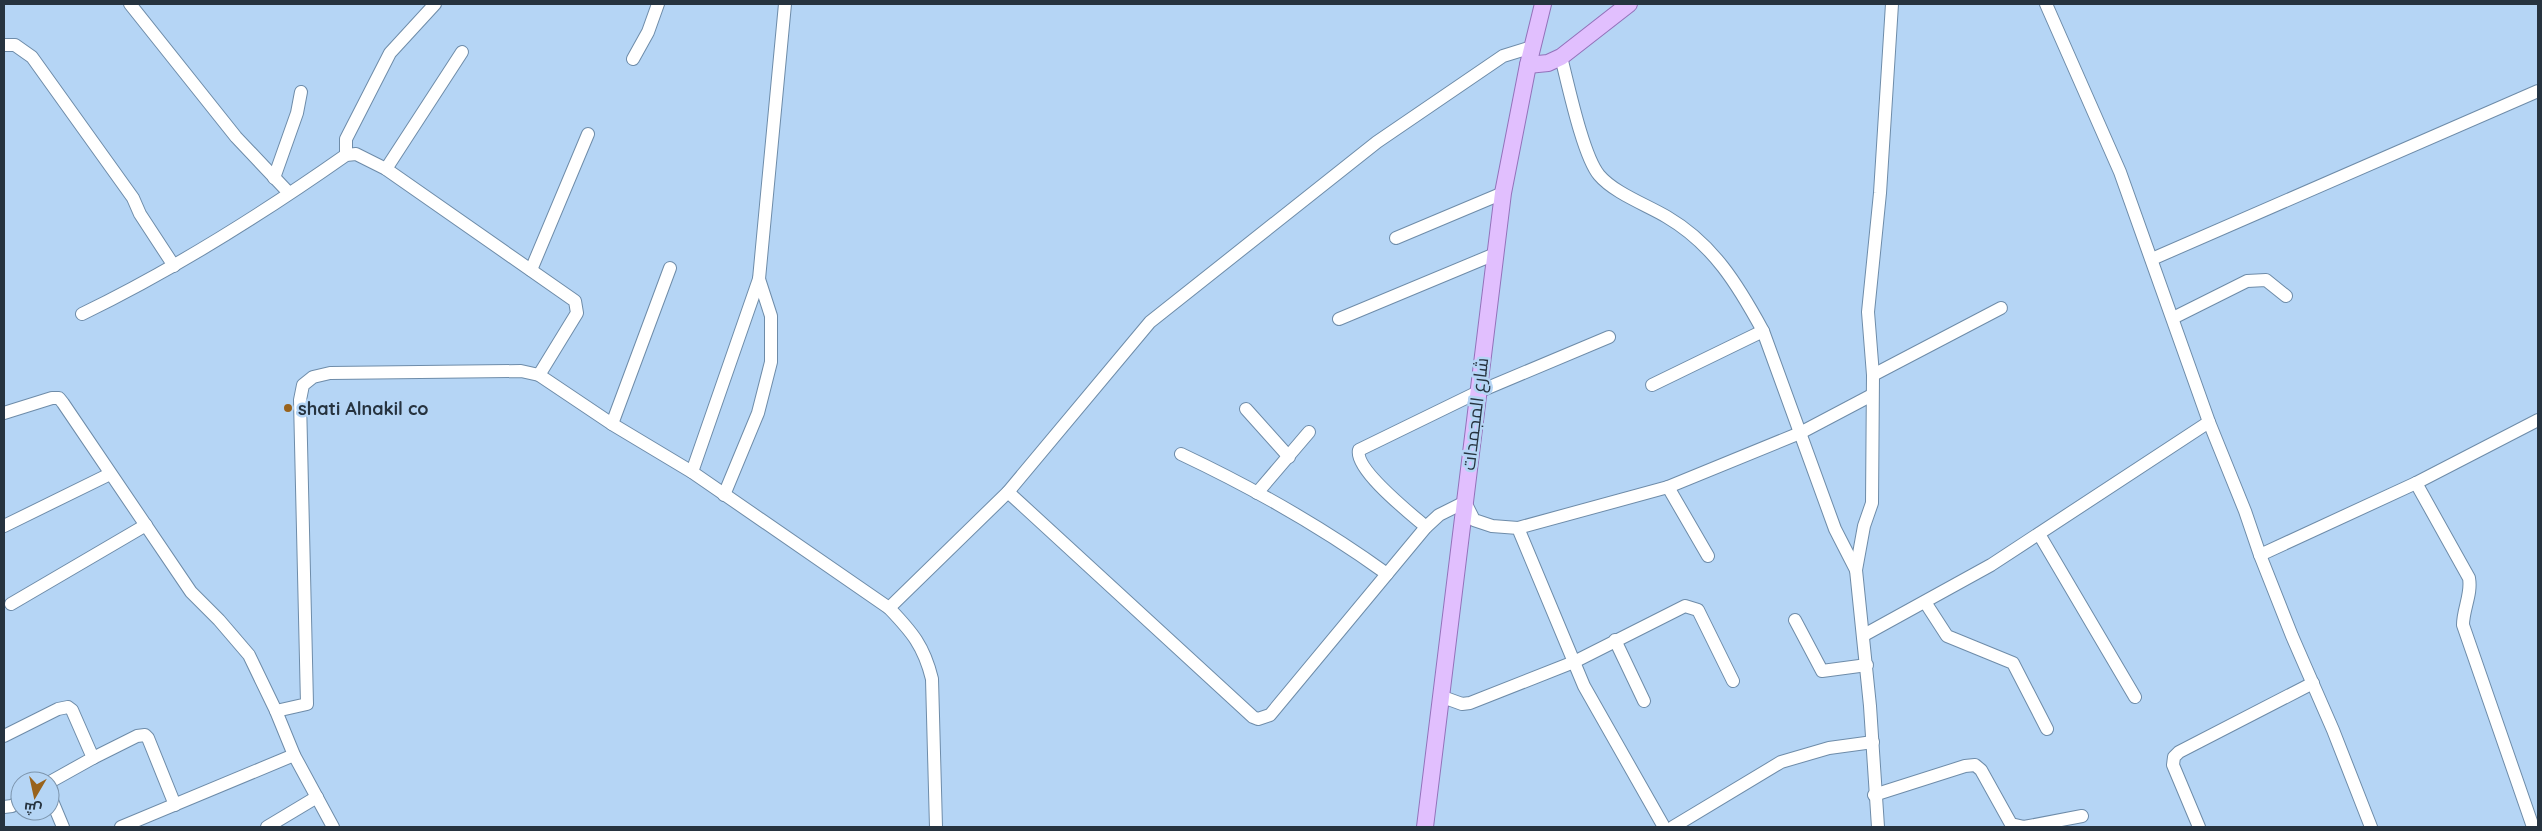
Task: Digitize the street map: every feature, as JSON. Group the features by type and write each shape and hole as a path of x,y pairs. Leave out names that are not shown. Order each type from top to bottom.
{"main road":[{"name":"شارع المجمدات","path":"1425,827 1503,193 1528,65 1543,4"},
{"path":"1528,65 1548,63 1561,57 1628,4"}],"street":[{"path":"130,4 236,138 289,193"},
{"path":"346,154 346,139 390,53 435,4"},
{"path":"633,59 648,32 658,4"},
{"path":"692,472 759,279 785,4"},
{"path":"1878,827 1874,795 1873,742 1867,665 1856,570 1864,526 1872,503 1873,375 1868,312 1880,193 1892,4"},
{"path":"2046,4 2120,172 2209,422 2245,511 2260,555 2371,827"},
{"path":"4,45 15,45 22,48 48,76 133,198 140,214 174,266"},
{"path":"889,608 1008,492 1150,322 1377,142 1503,56 1532,47"},
{"path":"386,170 462,52"},
{"path":"1561,57 1589,157 1599,175 1612,187 1677,223 1710,250 1728,270 1763,332 1835,529 1856,570"},
{"path":"2152,259 2538,91"},
{"path":"274,178 297,113 301,92"},
{"path":"531,270 588,134"},
{"path":"82,314 139,286 230,234 346,154 356,154 386,170 569,296 577,307 577,313 539,375"},
{"path":"1396,238 1503,193"},
{"path":"1339,319 1495,254"},
{"path":"612,424 670,268"},
{"path":"724,495 758,413 770,362 771,316 759,279"},
{"path":"2173,318 2247,281 2266,280 2286,296"},
{"path":"1873,375 2001,308"},
{"path":"1652,385 1763,332"},
{"path":"1426,527 1379,484 1359,459 1359,450 1478,392 1609,336"},
{"path":"276,710 307,704 300,400 302,385 313,377 330,372 521,371 539,375 612,424 692,472 889,608 915,635 927,657 932,680 936,827"},
{"path":"1008,492 1253,717 1258,719 1270,715 1426,527 1440,515 1465,502 1474,520 1492,526 1518,528 1668,487 1800,433 1872,395"},
{"path":"4,413 52,398 58,398 64,403 191,592 219,620 249,655 276,710 294,755 333,827"},
{"path":"1246,409 1288,456"},
{"path":"2260,555 2416,483 2538,420"},
{"path":"1864,635 1991,565 2209,422"},
{"path":"1257,493 1309,432"},
{"path":"1181,454 1257,493 1332,535 1387,574"},
{"path":"4,526 110,474"},
{"path":"2416,483 2469,578 2470,593 2463,614 2463,625 2532,827"},
{"path":"1668,487 1708,556"},
{"path":"11,604 146,525"},
{"path":"1518,528 1584,686 1664,827"},
{"path":"2039,534 2135,697"},
{"path":"1925,602 1947,636 2013,663 2047,729"},
{"path":"1440,696 1462,704 1470,703 1574,662 1685,606 1692,606 1698,610 1733,681"},
{"path":"1795,620 1822,671 1867,665"},
{"path":"1615,640 1644,701"},
{"path":"2199,827 2174,765 2174,757 2179,752 2229,724 2313,684"},
{"path":"4,736 58,708 68,707 72,710 92,758"},
{"path":"60,776 92,758 137,736 144,735 148,738 175,805"},
{"path":"1673,827 1781,762 1829,748 1873,742"},
{"path":"121,827 294,755"},
{"path":"1874,795 1965,766 1975,766 1980,770 2011,824 2024,827 2082,816"},
{"path":"267,827 317,797"}],"place":[{"name":"shati Alnakil co","path":"288,408"}]}
